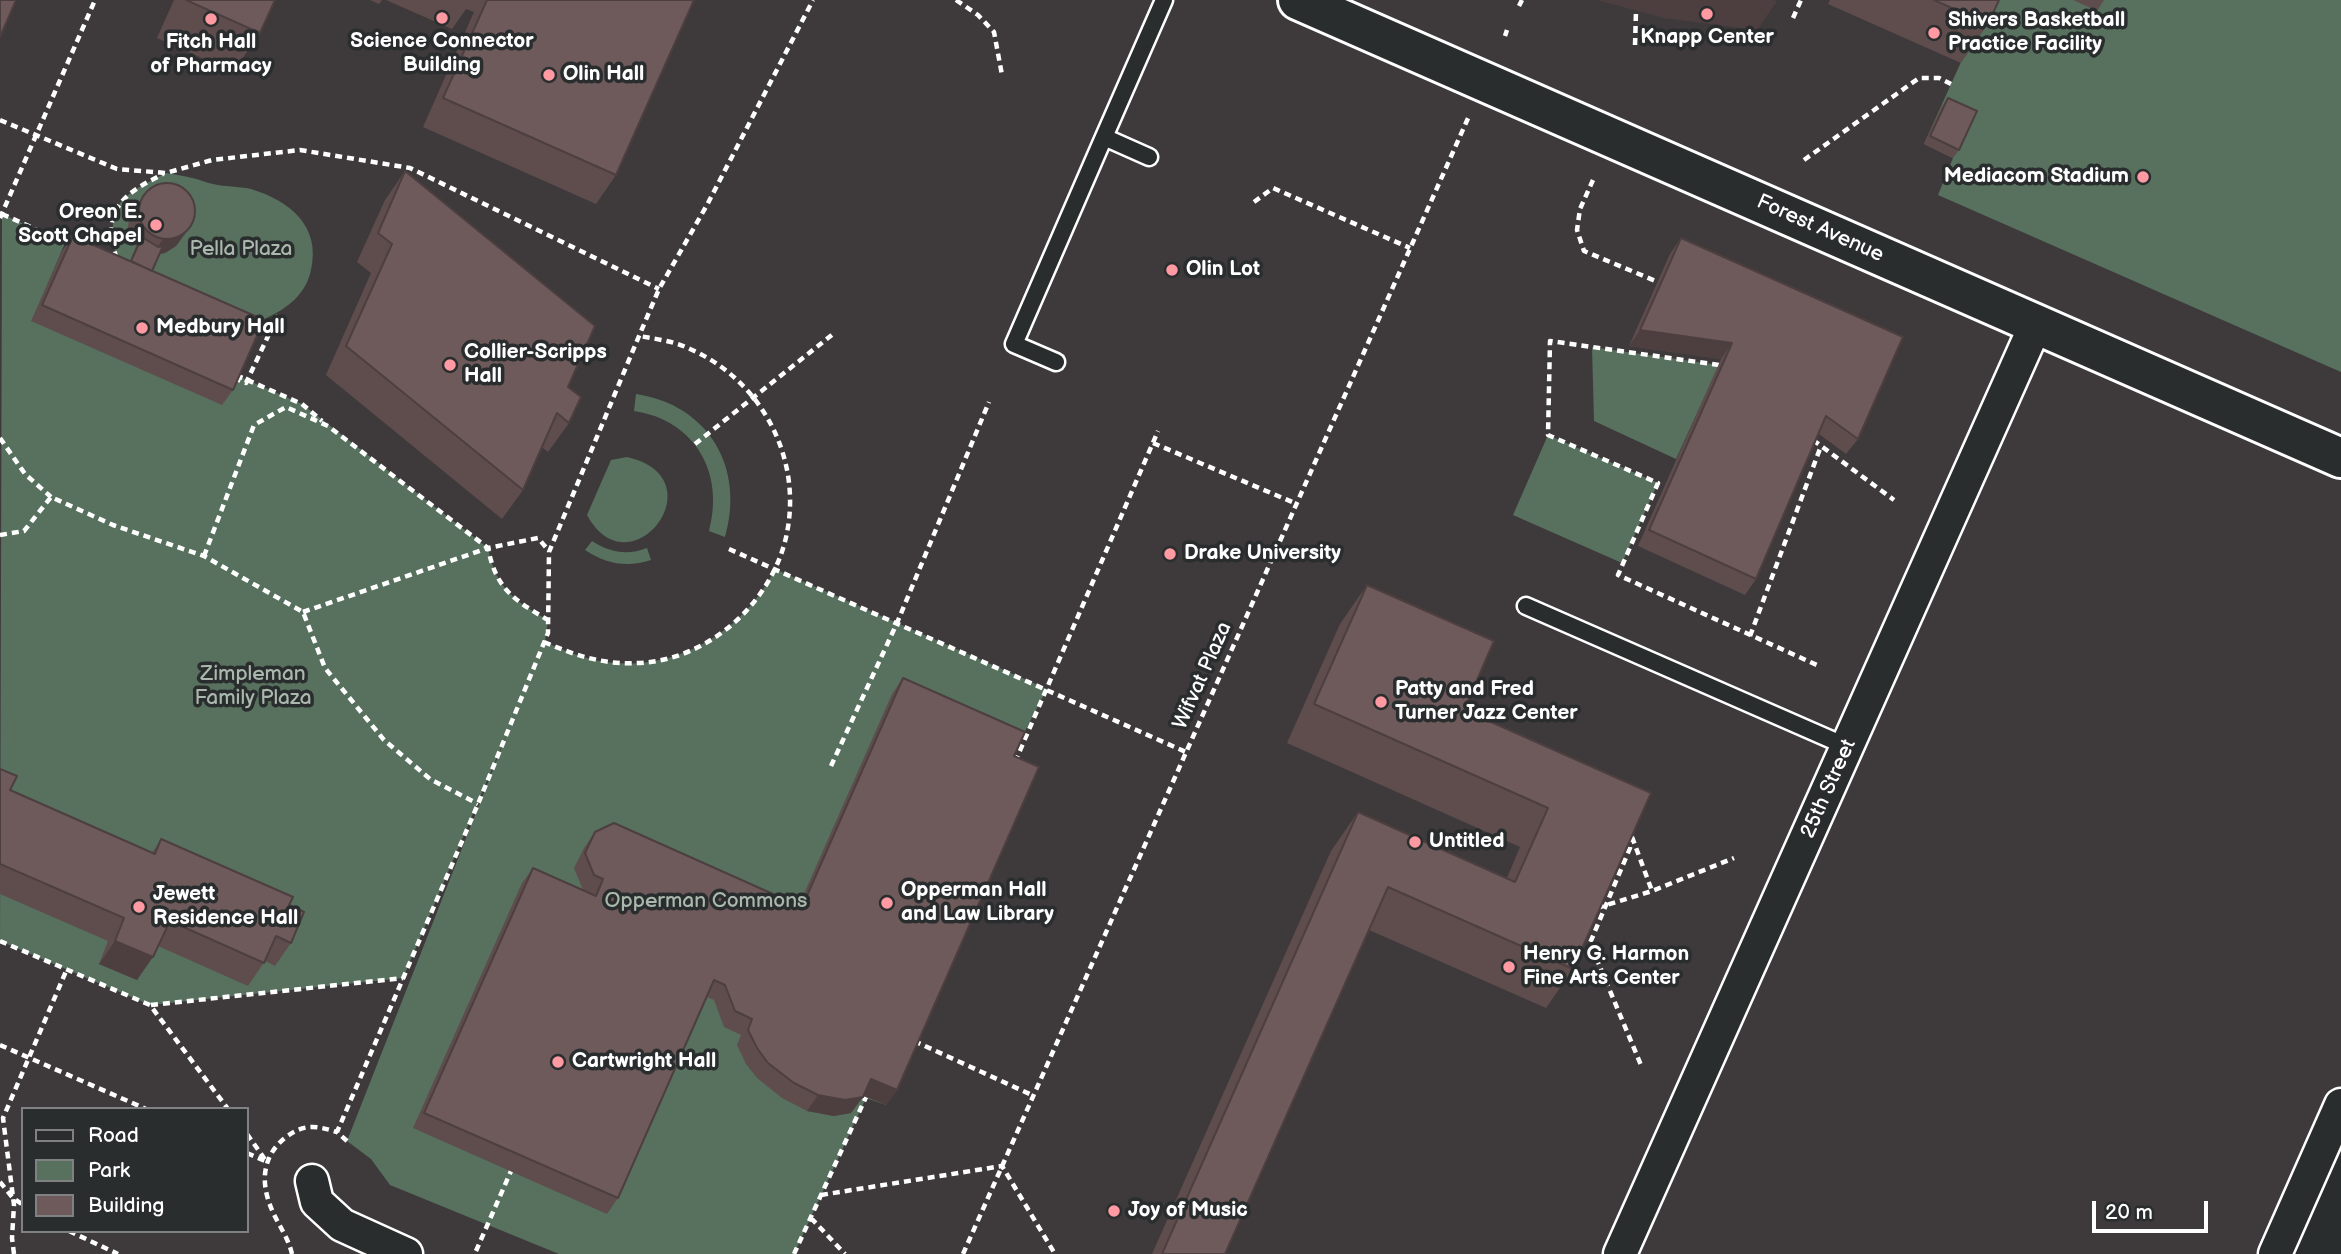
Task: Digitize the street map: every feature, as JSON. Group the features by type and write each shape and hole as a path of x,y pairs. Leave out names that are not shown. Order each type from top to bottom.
{"main road":[{"name":"Forest Avenue","path":"1298,0 2341,458"}],"street":[{"name":"25th Street","path":"1620,1254 2036,324"},
{"path":"2275,1254 2341,1105"},
{"path":"312,1181 317,1202 342,1225 406,1254"}],"lane":[{"path":"1056,362 1014,344 1164,0"},
{"path":"1104,137 1149,156"},
{"path":"1526,606 1848,747"}],"path":[{"path":"78,248 1,216 95,0"},
{"path":"337,1132 478,804 548,633 549,552 639,336 659,289 707,205 813,0"},
{"path":"956,0 978,15 994,32 1002,75"},
{"path":"1793,18 1801,0"},
{"path":"1635,45 1636,10"},
{"path":"1804,160 1919,78 1939,78 1951,84"},
{"name":"Wifvat Plaza","path":"963,1254 1471,112"},
{"path":"0,120 117,169 166,173"},
{"path":"104,258 117,262 111,231 117,207 134,189 166,173 212,160 300,150 410,168 659,289"},
{"path":"1593,180 1580,208 1577,230 1584,251 1658,282"},
{"path":"1254,202 1273,188 1410,248"},
{"path":"278,315 246,383 235,376 302,404 488,548 491,564 516,601 548,620"},
{"path":"695,444 833,334"},
{"path":"544,642 577,656 638,664 690,651 714,638 754,603 780,558 788,527 790,496 787,464 777,435 754,398 742,383 726,370 690,348 639,336"},
{"path":"1718,365 1550,341 1548,435 1658,483 1618,575 1819,666"},
{"path":"831,766 897,623 989,402"},
{"path":"204,556 254,425 286,407 328,426"},
{"path":"1014,764 1158,431"},
{"path":"0,438 25,474 51,497 113,525 204,556 303,612 325,668 384,740 430,779 478,804"},
{"path":"1812,439 1894,500"},
{"path":"1153,443 1297,504"},
{"path":"1750,636 1821,446"},
{"path":"0,535 24,531 51,497"},
{"path":"303,612 488,548 538,538 549,552"},
{"path":"729,549 1186,752"},
{"path":"1624,826 1631,832 1652,891"},
{"path":"1590,943 1630,848 1631,832"},
{"path":"1589,910 1652,891 1734,858"},
{"path":"1590,921 1590,943 1641,1065"},
{"path":"0,942 150,1005 226,1107"},
{"path":"14,1254 13,1198 1,1119 67,968"},
{"path":"150,1005 403,978"},
{"path":"914,1041 1034,1096"},
{"path":"0,1045 141,1107"},
{"path":"794,1254 866,1097"},
{"path":"292,1254 290,1244 270,1204 265,1186 266,1161 274,1146 293,1132 316,1125 337,1132 347,1141"},
{"path":"248,1135 266,1161"},
{"path":"248,1153 266,1161"},
{"path":"821,1195 1002,1166 1055,1254"},
{"path":"476,1251 511,1171"},
{"path":"0,1182 21,1204"},
{"path":"811,1219 845,1254"},
{"path":"73,1233 118,1254"}],"shaded area":[{"name":"Drake University","path":"0,0 2341,0 2341,1107 2276,1254 0,1254"}],"green space":[{"name":"Mediacom Stadium","path":"1989,0 2341,0 2341,372 1938,195 1953,158 1924,144"},
{"name":"Pella Plaza","path":"166,173 218,185 251,189 290,208 307,228 313,254 308,280 290,304 254,323 117,262 114,215 126,197"},
{"path":"2,214 65,243 32,321 236,375 302,404 488,548 502,584 517,600 548,620 545,642 590,659 606,662 658,660 682,653 706,642 746,611 775,569 1047,689 1004,771 1028,782 886,1105 866,1098 794,1254 559,1254 390,1185 371,1159 347,1141 509,729 403,978 150,1005 0,941"},
{"path":"1592,347 1719,365 1676,459 1594,421"},
{"path":"636,394 662,400 684,411 702,426 715,444 725,464 730,487 730,511 725,537 709,531 713,489 700,453 689,438 674,425 655,416 634,411"},
{"path":"1548,435 1658,483 1622,563 1513,515"},
{"path":"627,457 654,469 666,486 667,505 658,524 643,537 624,542 605,536 587,515 611,460"},
{"path":"592,541 618,552 647,548 651,560 625,564 601,559 585,550"}],"building":[{"path":"0,0 16,0 0,37"},
{"path":"186,0 275,0 260,33"},
{"name":"Olin Hall","path":"487,0 694,0 616,175 443,98"},
{"path":"1934,0 1999,0 1988,24"},
{"path":"1948,98 1977,111 1959,150 1930,136"},
{"name":"Collier-Scripps Hall","path":"405,171 595,326 568,387 581,397 569,423 557,413 523,490 346,346 392,244 378,233"},
{"path":"167,183 178,185 187,191 193,200 193,222 187,231 178,237 167,239 156,237 147,231 141,222 139,211 141,200 147,191 156,185"},
{"name":"Medbury Hall","path":"73,236 264,320 233,390 42,305"},
{"path":"142,237 158,247 163,246 152,271 131,261"},
{"path":"1681,238 1903,337 1858,439 1826,416 1756,579 1649,530 1732,343 1640,330"},
{"path":"1367,585 1494,641 1464,710 1651,793 1573,969 1388,887 1225,1254 1162,1254 1358,812 1515,882 1548,808 1314,704"},
{"path":"903,678 1025,732 1014,756 1039,767 897,1090 871,1079 863,1097 845,1100 818,1095 794,1083 768,1063 748,1030 752,1019 735,1011 725,985 714,980 618,1198 424,1113 533,868 596,896 603,879 594,875 585,853 595,832 614,823 802,907"},
{"name":"Jewett Residence Hall","path":"0,769 17,776 10,790 155,854 161,839 293,897 289,905 304,912 291,943 276,936 264,963 170,921 153,957 115,941 124,918 0,864"}],"place":[{"name":"Knapp Center","path":"1707,14"},
{"name":"Science Connector Building","path":"442,18"},
{"name":"Fitch Hall of Pharmacy","path":"211,19"},
{"name":"Shivers Basketball Practice Facility","path":"1934,33"},
{"name":"Olin Hall","path":"549,75"},
{"name":"Mediacom Stadium","path":"2143,177"},
{"name":"Oreon E. Scott Chapel","path":"156,225"},
{"name":"Olin Lot","path":"1172,270"},
{"name":"Medbury Hall","path":"142,328"},
{"name":"Collier-Scripps Hall","path":"450,365"},
{"name":"Drake University","path":"1170,554"},
{"name":"Patty and Fred Turner Jazz Center","path":"1381,702"},
{"name":"Untitled","path":"1415,842"},
{"name":"Opperman Hall and Law Library","path":"887,903"},
{"name":"Jewett Residence Hall","path":"139,907"},
{"name":"Henry G. Harmon Fine Arts Center","path":"1509,967"},
{"name":"Cartwright Hall","path":"558,1062"},
{"name":"Joy of Music","path":"1114,1211"}],"park label":[{"name":"Zimpleman Family Plaza","path":"253,687"},
{"name":"Opperman Commons","path":"706,902"}]}
